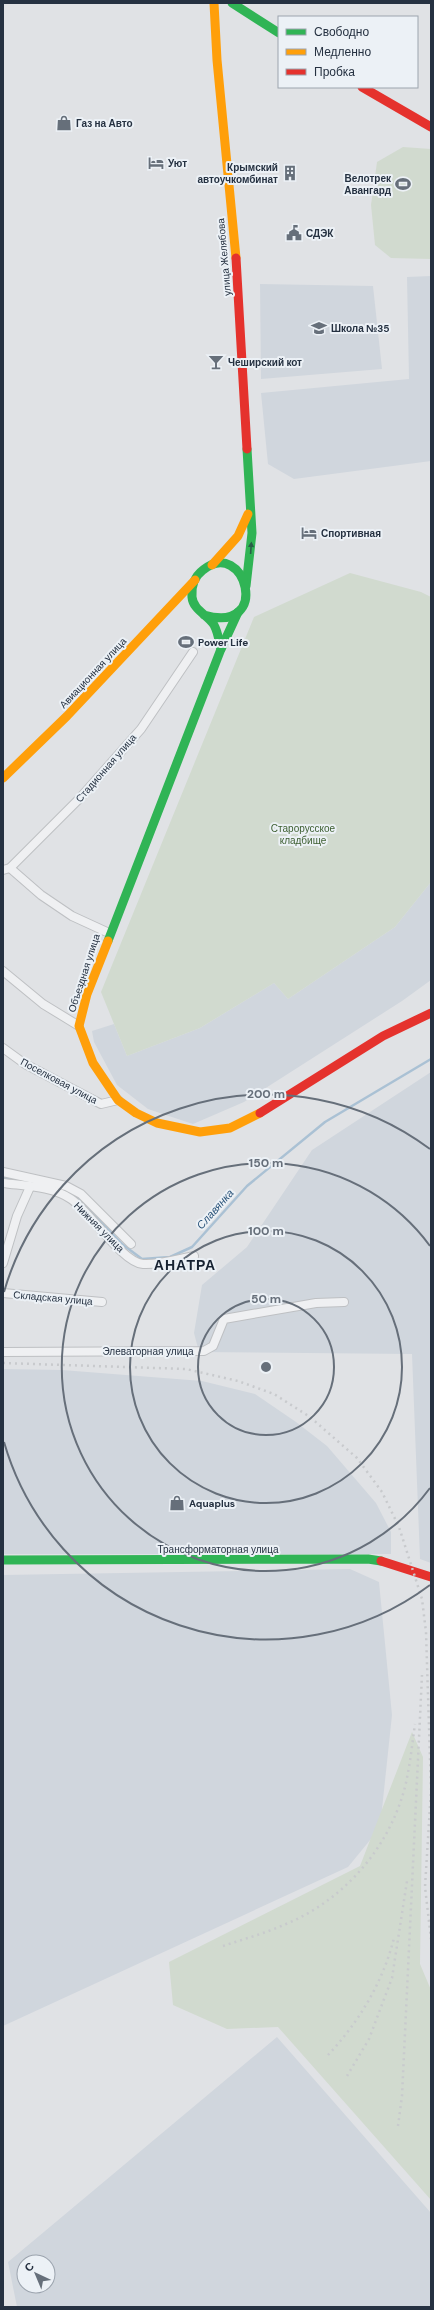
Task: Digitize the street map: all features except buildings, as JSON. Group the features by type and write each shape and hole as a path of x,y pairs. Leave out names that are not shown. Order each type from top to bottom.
{"main road":[{"name":"улица Желябова","path":"214,3 217,60 238,274 246,392 249,510"},
{"path":"232,3 278,33"},
{"path":"364,88 431,127"},
{"path":"221,649 215,627 201,612 192,597 194,580 200,573 212,565 235,541 246,526 249,510"},
{"path":"246,586 252,533 249,510"},
{"path":"169,607 182,606 221,619 238,612 247,598 245,580 236,568 222,563 212,565"},
{"name":"Авиационная улица","path":"3,778 67,716 194,580"},
{"name":"Объездная улица","path":"238,612 221,649 109,933 87,994 79,1026 93,1063 118,1100 136,1113 157,1123 200,1132 230,1128 273,1106 382,1036 431,1013"},
{"name":"Трансформаторная улица","path":"3,1560 368,1559 381,1561 431,1577"}],"street":[{"name":"Стадионная улица","path":"6,869 80,798 140,729 193,652"},
{"path":"6,869 40,895 72,916 109,933"},
{"path":"3,971 43,1004 79,1026"},
{"name":"Поселковая улица","path":"3,1048 25,1064 101,1104 118,1100"},
{"name":"Нижняя улица","path":"3,1172 66,1186 81,1194 131,1244"},
{"name":"Нижняя улица","path":"3,1183 30,1186 54,1191 71,1199 122,1252 141,1264 157,1264 194,1256"},
{"path":"3,1263 16,1216 30,1186"},
{"name":"Складская улица","path":"3,1293 102,1302"},
{"name":"Элеваторная улица","path":"3,1352 204,1351 213,1346 224,1318 316,1303 344,1302"}],"shaded area":[{"path":"431,276 431,461 294,479 268,464 261,393 409,379 407,277"},
{"name":"Школа №35","path":"260,284 373,286 382,369 261,379"},
{"path":"431,882 431,980 402,1001 244,1102 193,1124 148,1109 117,1085 94,1042 92,1031 114,1024 127,1056 200,1028 274,983 288,999 395,927"},
{"path":"431,1072 431,1563 420,1559 412,1354 199,1352 194,1333 202,1285 247,1247 312,1150"},
{"path":"3,1369 62,1370 202,1381 255,1394 296,1422 327,1446 376,1503 391,1532 391,1554 3,1554"},
{"path":"350,1569 379,1582 392,1715 380,1828 348,1867 3,2026 3,1575"},
{"path":"277,2037 431,2213 431,2307 17,2307 8,2262 16,2255 16,2294 56,2294 56,2254 18,2254"}],"green space":[{"name":"Велотрек Авангард","path":"403,147 431,149 431,259 391,258 375,245 371,205 377,162"},
{"name":"Старорусское кладбище","path":"350,573 421,592 431,597 431,882 395,927 288,999 274,983 200,1028 127,1056 101,992 254,617"},
{"path":"412,1732 423,1757 420,1964 431,1990 431,2200 278,2027 227,2029 173,2005 169,1962 360,1866"}],"waterway":[{"name":"Славянка","path":"72,1195 81,1200 122,1244 142,1259 170,1257 192,1247 247,1186 325,1122 431,1059"},
{"name":"Славянка","path":"3,1177 16,1179"}],"railway":[{"path":"3,1363 186,1369 238,1381 274,1394 310,1417 357,1458 382,1492 399,1527 422,1599 426,1632 431,1790 425,1887 431,1939"},
{"path":"398,2126 402,2096 422,1675"},
{"path":"223,1946 271,1930 307,1914 327,1901 345,1886 361,1869 376,1851 388,1831 398,1809 407,1779 415,1724"},
{"path":"347,2076 369,2039 392,1978 407,1881"},
{"path":"328,2055 350,2029 368,2001 383,1970 394,1938"}],"traffic: fast":[{"path":"232,3 278,32"},
{"path":"246,586 252,533 247,449"},
{"path":"204,615 225,617 239,612 245,601 245,587 240,575 231,566 218,563 203,570 196,578 192,589 193,602 198,609 205,615 208,618 211,621 214,625 221,649"},
{"path":"108,941 221,649 238,612"},
{"path":"3,1560 368,1559 381,1561"}],"traffic: slow":[{"path":"214,3 217,60 236,258"},
{"path":"212,565 238,536 248,514"},
{"path":"3,778 67,716 195,580"},
{"path":"108,941 87,994 79,1026 93,1063 118,1100 136,1113 157,1123 200,1132 230,1128 260,1113"}],"traffic: jam":[{"path":"364,88 431,127"},
{"path":"236,258 247,449"},
{"path":"260,1113 383,1036 431,1013"},
{"path":"381,1561 431,1577"}],"place":[{"name":"Газ на Авто","path":"64,123"},
{"name":"Уют","path":"156,163"},
{"name":"Крымский автоучкомбинат","path":"290,173"},
{"name":"Велотрек Авангард","path":"403,184"},
{"name":"СДЭК","path":"294,233"},
{"name":"Школа №35","path":"319,328"},
{"name":"Чеширский кот","path":"216,362"},
{"name":"Спортивная","path":"309,533"},
{"name":"Power Life","path":"186,642"},
{"name":"Aquaplus","path":"177,1503"}],"district":[{"name":"АНАТРА","path":"185,1265"}]}
